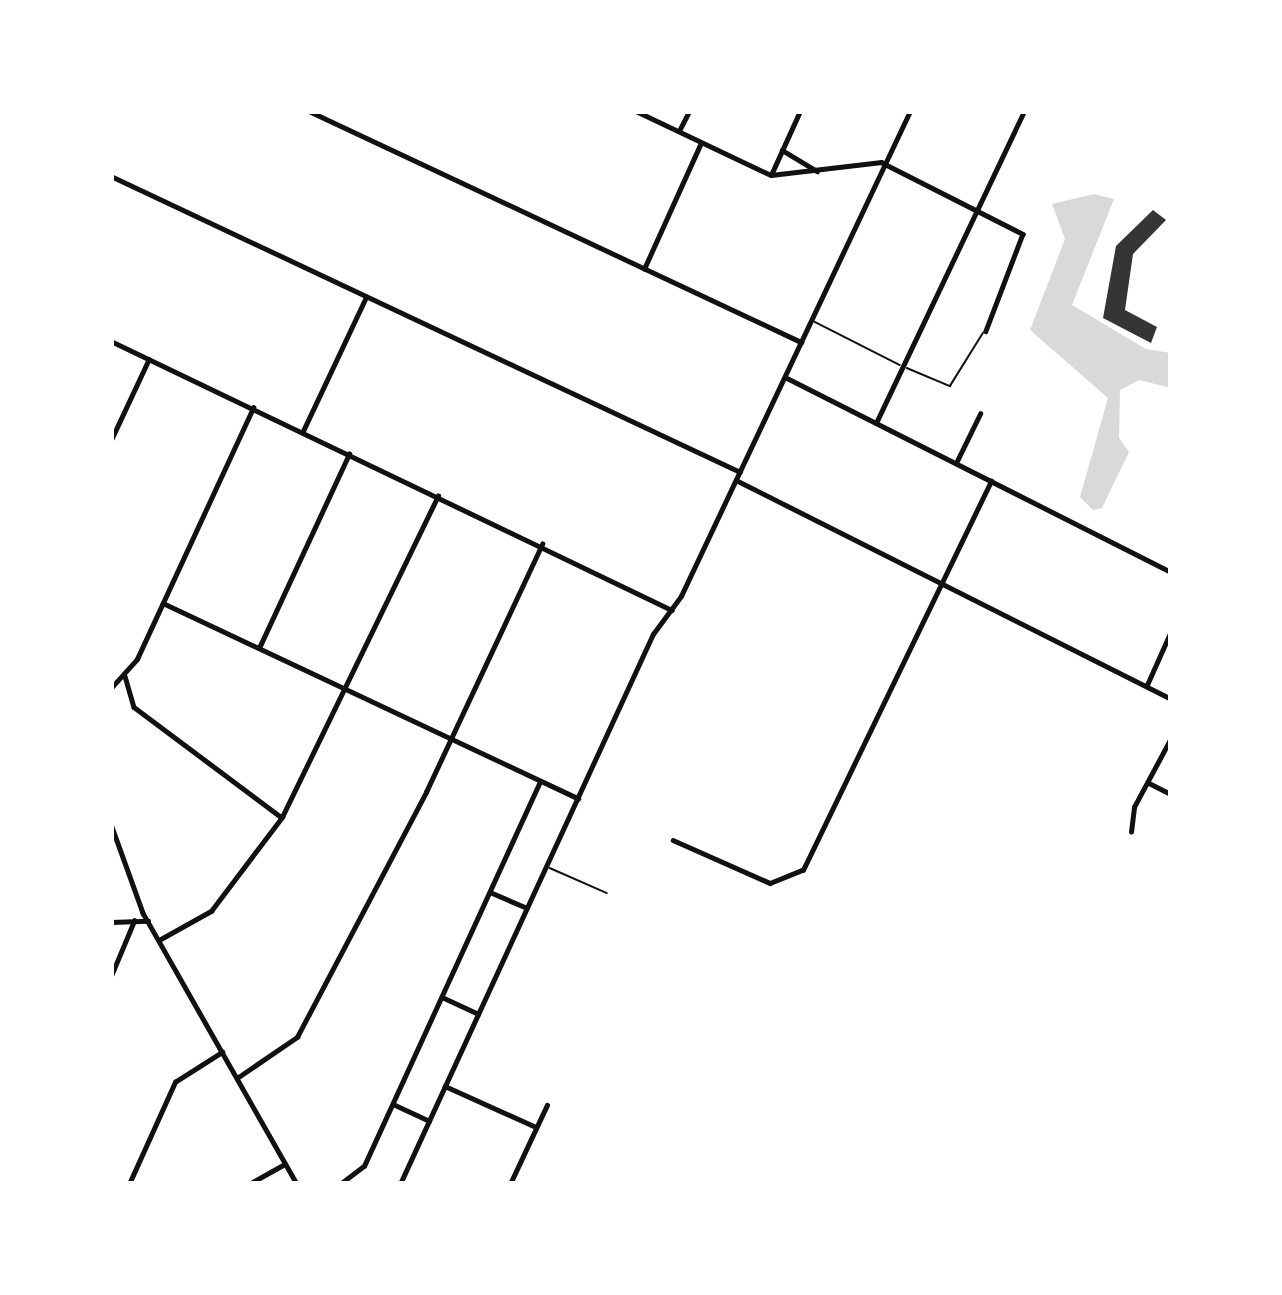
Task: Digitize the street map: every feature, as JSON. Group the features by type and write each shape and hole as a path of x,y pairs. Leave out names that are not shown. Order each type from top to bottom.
{"street":[{"path":"309,111 801,342"},
{"path":"636,111 771,175 886,165 1024,234 986,331"},
{"path":"680,131 689,111"},
{"path":"771,175 800,111"},
{"path":"400,1184 652,634 672,610 910,111"},
{"path":"876,423 1024,111"},
{"path":"644,268 701,143"},
{"path":"782,150 817,171"},
{"path":"111,176 740,472"},
{"path":"303,431 366,297"},
{"path":"111,340 672,610"},
{"path":"111,440 149,359"},
{"path":"785,377 1171,572"},
{"path":"111,688 124,676 163,603 254,408"},
{"path":"956,463 980,414"},
{"path":"259,648 349,454"},
{"path":"736,480 1171,699"},
{"path":"673,840 770,883 803,870 991,481"},
{"path":"159,940 211,911 282,818 438,495"},
{"path":"237,1078 291,1046 452,739 542,544"},
{"path":"163,603 578,798"},
{"path":"1147,685 1171,631"},
{"path":"124,676 134,707 282,818"},
{"path":"1131,832 1148,782 1171,738"},
{"path":"340,1184 364,1166 540,782"},
{"path":"1148,782 1171,794"},
{"path":"111,824 148,921 297,1184"},
{"path":"490,892 527,908"},
{"path":"111,976 134,921"},
{"path":"111,922 148,921"},
{"path":"442,997 478,1014"},
{"path":"129,1184 175,1082 222,1052"},
{"path":"445,1086 536,1127"},
{"path":"393,1104 429,1120"},
{"path":"510,1184 547,1105"},
{"path":"249,1184 285,1164"}],"lane":[{"path":"812,321 950,386 986,331"},
{"path":"546,866 607,893"}],"shaded area":[{"path":"1094,194 1114,199 1072,305 1146,349 1171,353 1171,388 1139,380 1120,390 1119,438 1129,452 1102,508 1093,510 1080,497 1108,398 1030,330 1065,239 1052,204"}],"building":[{"path":"1153,210 1166,220 1133,254 1125,310 1157,327 1151,343 1103,318 1116,246"}]}
